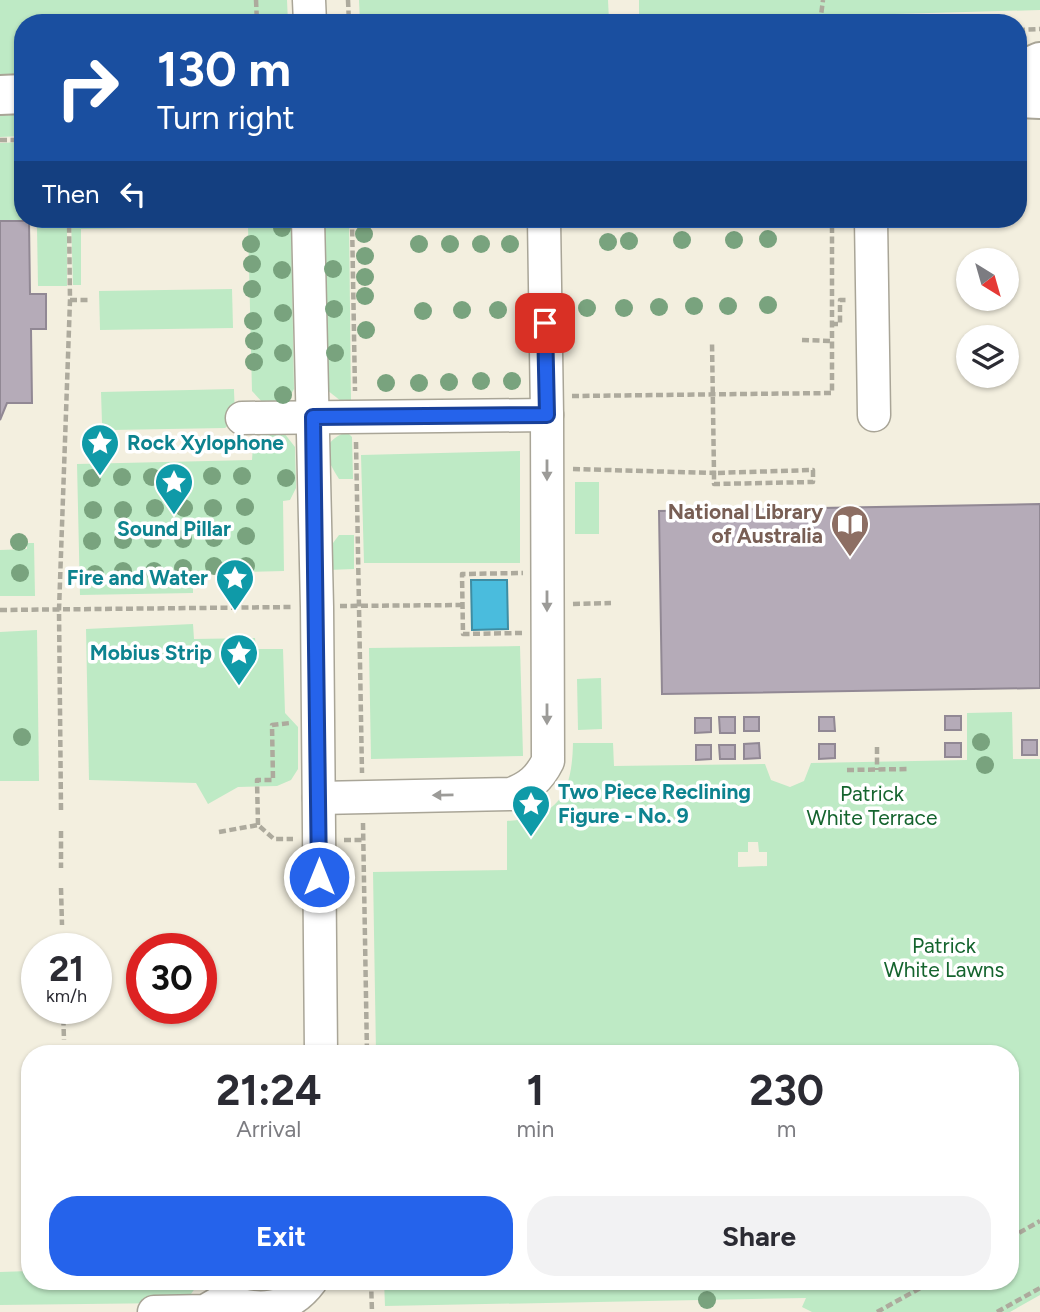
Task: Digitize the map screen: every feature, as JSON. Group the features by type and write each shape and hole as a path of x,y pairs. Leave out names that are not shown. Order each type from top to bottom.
{"street":[{"path":"308,228 317,607 321,1045"},
{"path":"319,798 511,794 527,788 541,776 548,761 544,228"},
{"path":"871,228 874,415"},
{"path":"242,418 356,419 547,406"},
{"path":"154,1312 205,1311 220,1290 243,1309 267,1311 287,1304 305,1290"}],"path":[{"path":"61,810 59,610 70,300 69,228"},
{"path":"352,228 367,1045"},
{"path":"547,406 712,395 832,393 832,228"},
{"path":"70,300 91,300"},
{"path":"831,324 840,324 840,306"},
{"path":"802,340 831,341"},
{"path":"547,469 714,473 813,470 813,482 736,486 714,484 714,473 712,395 712,342"},
{"path":"547,573 462,574 463,634 547,632"},
{"path":"564,604 611,603"},
{"path":"0,610 462,605"},
{"path":"289,712 290,725 272,725 273,779 257,780 258,825 274,839 299,839"},
{"path":"877,747 877,770"},
{"path":"847,770 908,769"},
{"path":"219,832 258,825"},
{"path":"61,831 61,867"},
{"path":"61,888 62,925"},
{"path":"64,1024 64,1040"},
{"path":"1019,1233 1040,1221"},
{"path":"997,1312 1040,1288"},
{"path":"371,1290 372,1312"},
{"path":"877,1312 917,1290"}],"green space":[{"path":"0,0 287,0 288,14 14,14 14,74 0,74"},
{"path":"359,0 608,0 609,14 360,14"},
{"path":"639,0 1040,0 1040,10 894,14 639,14"},
{"path":"14,110 14,136 0,137 0,111"},
{"path":"14,142 14,221 0,221 0,143"},
{"path":"37,228 67,228 67,286 38,286"},
{"path":"71,228 137,228 81,229 81,285 73,285"},
{"path":"248,228 291,228 294,389 287,401 264,404 252,391"},
{"path":"323,228 349,228 351,401 346,405 327,390"},
{"path":"232,289 233,328 100,330 99,291"},
{"path":"234,389 234,416 225,428 112,430 102,423 101,392"},
{"path":"347,432 352,437 353,479 339,479 328,458 328,446 331,441"},
{"path":"264,433 284,433 295,447 296,488 290,500 283,501 284,571 193,573 193,593 80,595 77,464 252,460 253,446"},
{"path":"520,451 520,563 364,563 361,455"},
{"path":"575,482 599,482 599,534 575,534"},
{"path":"339,535 354,535 354,569 328,570 330,547"},
{"path":"27,543 34,543 35,596 0,596 0,550 27,549"},
{"path":"193,624 194,639 255,638 256,649 283,649 285,713 298,727 298,769 291,780 277,786 238,787 208,804 196,783 89,780 86,629"},
{"path":"37,630 39,781 0,781 0,632"},
{"path":"520,646 523,756 371,759 369,648"},
{"path":"601,678 602,729 578,730 577,679"},
{"name":"Patrick White Lawns","path":"1012,712 1013,759 1040,759 1040,1295 1010,1312 812,1312 802,1307 806,1298 385,1306 384,1290 1019,1290 1019,1045 376,1045 373,872 507,870 507,821 539,815 559,800 570,776 573,743 613,743 614,766 765,764 771,780 790,787 804,781 811,763 967,760 967,713","holes":["748,842 758,842 759,852 767,852 767,866 738,867 738,852 748,852"]},
{"path":"21,1271 21,1290 194,1290 191,1294 171,1303 0,1305 0,1272"}],"water":[{"path":"471,580 507,580 508,629 472,630"}],"building":[{"path":"0,221 14,221 14,228 29,228 30,294 46,294 46,329 31,329 32,403 7,403 0,420"},
{"name":"National Library of Australia","path":"1040,504 1040,688 662,694 659,511"},
{"path":"945,716 961,716 961,730 945,730"},
{"path":"719,717 735,717 735,733 720,733"},
{"path":"744,717 759,717 759,731 744,731"},
{"path":"819,717 834,717 835,731 819,731"},
{"path":"695,718 711,718 711,732 695,733"},
{"path":"1022,740 1037,740 1037,755 1022,755"},
{"path":"759,743 760,758 744,759 744,744"},
{"path":"945,743 961,743 961,757 945,757"},
{"path":"819,744 835,744 835,758 819,759"},
{"path":"696,745 711,745 711,759 696,760"},
{"path":"719,745 735,745 735,759 720,759"}],"place":[{"name":"Rock Xylophone","path":"100,477"},
{"name":"Sound Pillar","path":"174,516"},
{"name":"National Library of Australia","path":"850,558"},
{"name":"Fire and Water","path":"235,612"},
{"name":"Mobius Strip","path":"239,687"},
{"name":"Two Piece Reclining Figure - No. 9","path":"531,838"}],"route":[{"path":"319,877 313,417 356,419 547,415 545,323"}],"park label":[{"name":"Patrick White Terrace","path":"872,806"}]}
